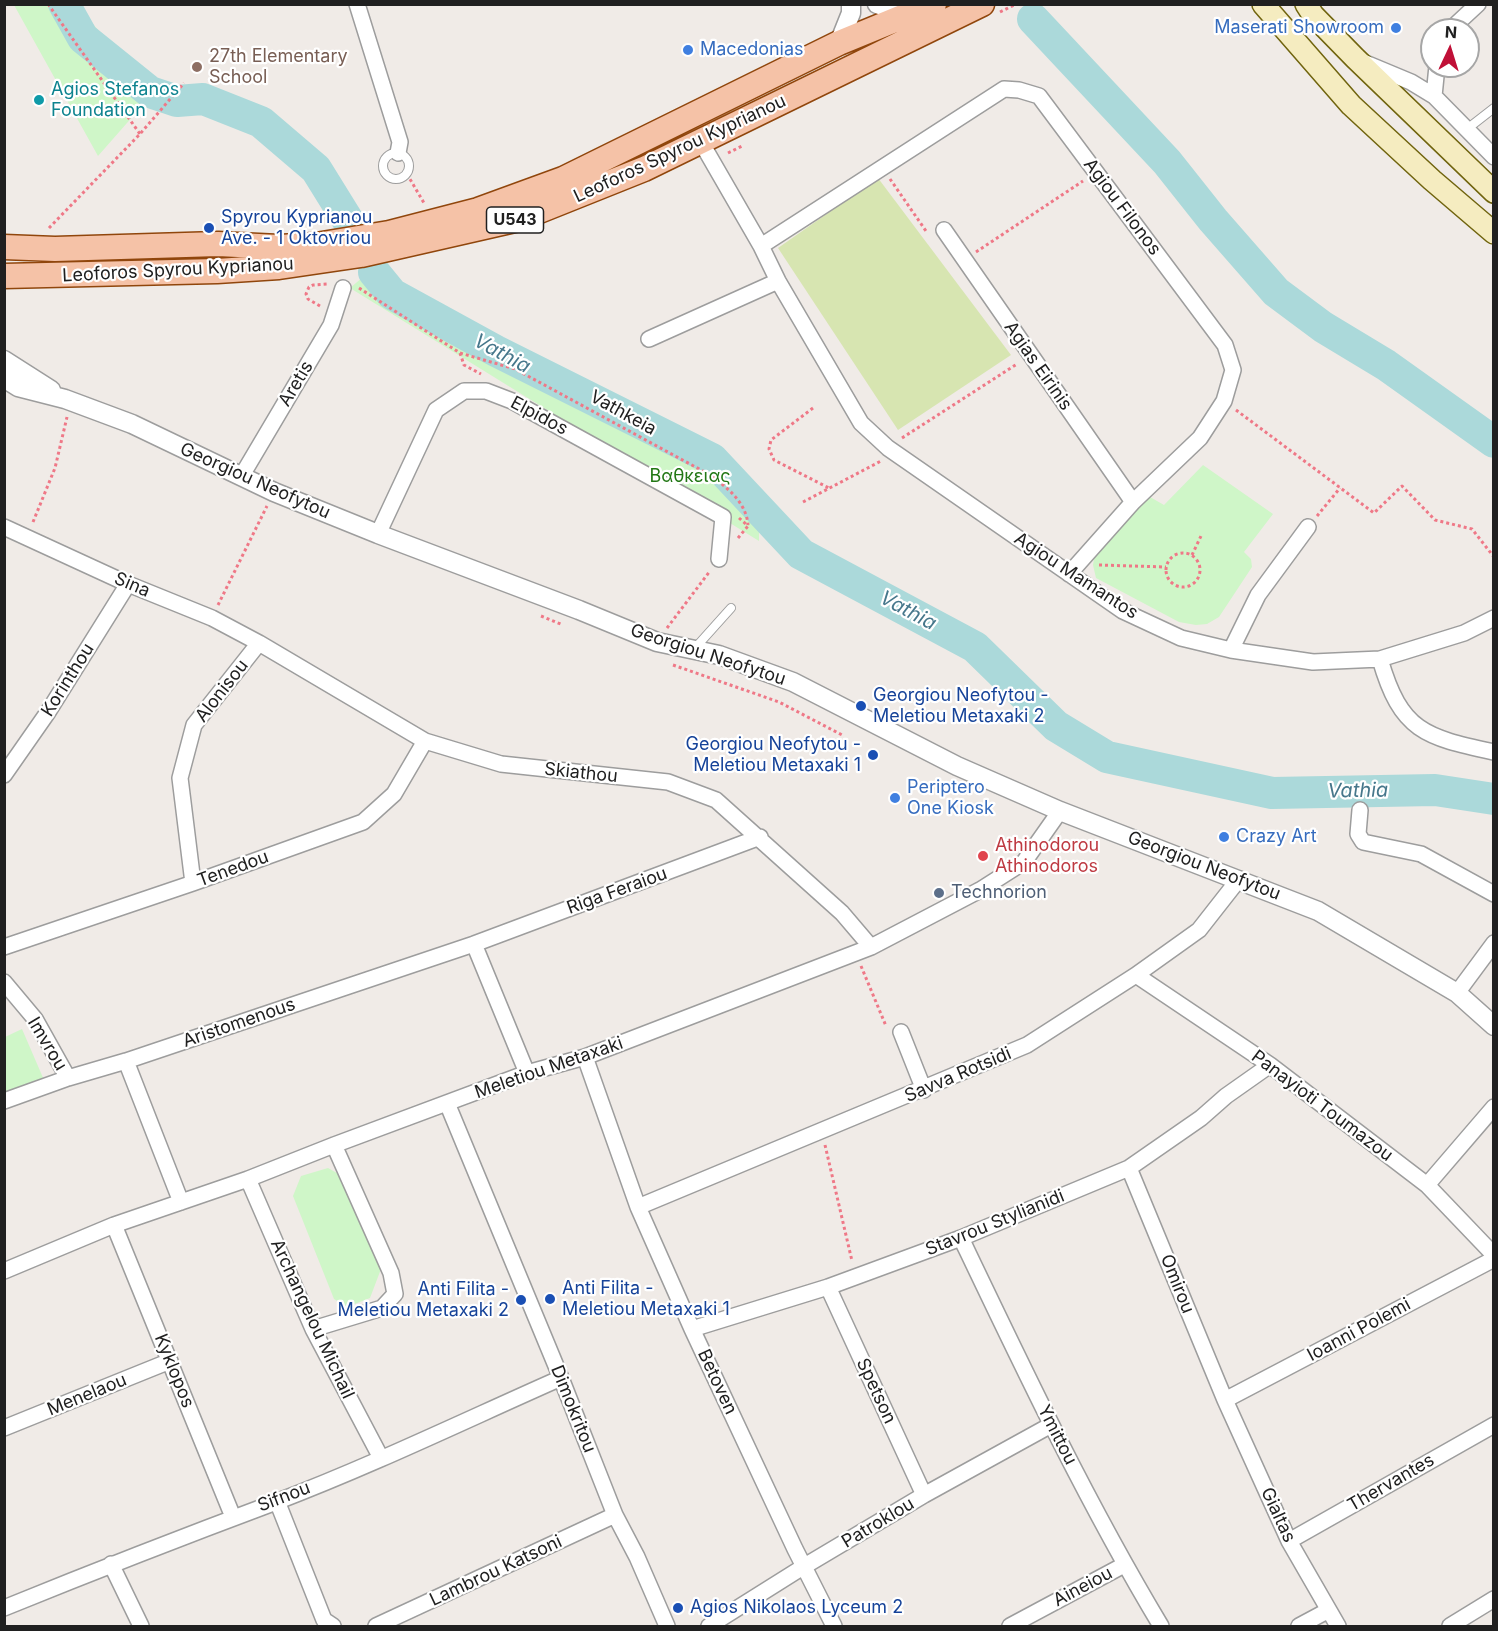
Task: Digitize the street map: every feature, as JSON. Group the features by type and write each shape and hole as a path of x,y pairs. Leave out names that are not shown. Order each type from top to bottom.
{"main road":[{"name":"Leoforos Spyrou Kyprianou","path":"4,247 55,249 218,244 279,247 316,245 389,233 478,210 563,179 839,43 934,4"},
{"name":"Leoforos Spyrou Kyprianou","path":"4,276 217,271 279,267 361,255 519,219 644,169 982,4"},
{"path":"1263,4 1351,105 1432,180 1494,233"},
{"path":"1306,4 1313,15 1355,58 1494,192"}],"street":[{"path":"357,4 400,142 398,153"},
{"path":"839,43 851,13 851,4"},
{"path":"877,4 910,15"},
{"path":"1463,18 1478,4"},
{"path":"1355,58 1410,81 1434,96 1494,157"},
{"path":"1434,96 1436,78"},
{"name":"Agiou Filonos","path":"761,246 1004,89 1019,90 1039,96 1225,345 1233,370 1224,402 1200,438 1133,502 1074,569"},
{"name":"Agiou Mamantos","path":"701,141 761,246 778,281 861,423 892,450 1074,569 1123,611 1181,638 1231,650 1313,662 1380,659 1464,633 1494,618"},
{"name":"Agias Eirinis","path":"945,230 1133,502"},
{"path":"649,339 778,281"},
{"name":"Aretis","path":"241,477 351,288"},
{"name":"Georgiou Neofytou","path":"4,360 35,380 67,406"},
{"name":"Georgiou Neofytou","path":"4,378 18,387 67,406 132,424 274,492 657,642 719,655 793,682 957,766 1060,811 1318,911 1457,993 1494,1026"},
{"name":"Elpidos","path":"378,534 436,410 464,391 486,391 512,400 723,517 719,559"},
{"name":"Sina","path":"4,527 128,584 212,618 259,643"},
{"path":"1231,650 1258,595 1308,527"},
{"name":"Korinthou","path":"4,775 48,712 128,584"},
{"name":"Skiathou","path":"259,643 425,741 501,764 668,782 716,800 760,837 842,913 871,947"},
{"name":"Alonisou","path":"193,883 180,778 194,725 259,643"},
{"path":"1380,659 1387,686 1401,711 1419,729 1446,742 1494,752"},
{"name":"Tenedou","path":"4,946 193,883 363,822 394,794 425,741"},
{"path":"1360,810 1358,834 1363,842 1421,854 1494,894"},
{"name":"Meletiou Metaxaki","path":"4,1271 114,1225 248,1179 527,1073 585,1057 871,947 980,890 1024,862 1060,811"},
{"name":"Riga Feraiou","path":"474,944 760,837"},
{"name":"Savva Rotsidi","path":"638,1207 1027,1046 1136,975 1199,930 1239,879"},
{"path":"1457,993 1494,943"},
{"path":"474,944 527,1073"},
{"name":"Aristomenous","path":"4,1101 474,944"},
{"name":"Panayioti Toumazou","path":"1136,975 1270,1065 1427,1185 1494,1257"},
{"name":"Imvrou","path":"4,982 34,1019 68,1078"},
{"path":"901,1032 924,1090"},
{"name":"Betoven","path":"585,1057 638,1207 803,1567 834,1626"},
{"path":"126,1061 181,1202"},
{"name":"Stavrou Stylianidi","path":"692,1329 828,1287 961,1239 1129,1168 1201,1119 1226,1096 1270,1065"},
{"name":"Dimokritou","path":"447,1103 615,1515 637,1557 667,1626"},
{"path":"1427,1185 1494,1107"},
{"path":"313,1329 382,1308 395,1294 391,1273 334,1145"},
{"name":"Omirou","path":"1129,1168 1225,1400"},
{"name":"Archangelou Michail","path":"248,1179 313,1329 381,1458"},
{"name":"Kyklopos","path":"114,1225 234,1516"},
{"name":"Ymittou","path":"961,1239 1051,1425 1124,1565 1161,1626"},
{"name":"Ioanni Polemi","path":"1225,1400 1494,1257"},
{"name":"Spetson","path":"828,1287 924,1495"},
{"name":"Menelaou","path":"4,1428 171,1361"},
{"name":"Sifnou","path":"4,1608 111,1564 277,1501 381,1458 561,1378"},
{"name":"Gialtas","path":"1225,1400 1289,1541 1338,1626"},
{"name":"Patroklou","path":"709,1626 924,1495 1051,1425"},
{"name":"Thervantes","path":"1289,1541 1494,1425"},
{"path":"277,1501 324,1620 333,1626"},
{"name":"Lambrou Katsoni","path":"376,1626 615,1515"},
{"path":"111,1564 141,1626"},
{"name":"Aineiou","path":"1011,1626 1124,1565"},
{"path":"1450,1626 1494,1599"},
{"path":"1299,1626 1328,1611"}],"lane":[{"path":"1466,130 1494,108"},
{"path":"398,153 408,161 407,174 395,180 386,176 384,160 390,154 398,153"},
{"path":"694,649 731,608"}],"path":[{"path":"48,4 140,134"},
{"path":"42,236 140,134 184,83"},
{"path":"882,168 926,231 945,230"},
{"path":"965,260 1096,172"},
{"path":"407,174 429,212"},
{"name":"Vathkeia","path":"351,288 460,353 515,369 712,476 736,496 748,519 748,526"},
{"path":"460,353 464,365"},
{"path":"802,502 892,450 1031,356"},
{"path":"1224,402 1374,513 1402,486 1435,520 1472,529 1494,557"},
{"path":"27,538 55,468 67,406"},
{"path":"813,408 771,440 769,449 774,460 829,488"},
{"path":"1308,527 1340,488"},
{"path":"212,618 274,492"},
{"path":"1192,555 1202,536"},
{"path":"1179,553 1192,555 1200,569 1197,580 1184,587 1170,581 1166,574 1166,567 1168,561 1179,553"},
{"path":"657,642 719,559"},
{"path":"1074,569 1166,567"},
{"path":"856,953 891,1037 901,1032"},
{"path":"822,1132 856,1276"}],"green space":[{"path":"14,5 80,5 83,14 156,90 98,156"},
{"path":"878,178 1011,355 898,430 778,248"},
{"name":"Βαθκειας","path":"363,277 705,465 759,520 759,541 350,288"},
{"path":"1203,465 1273,514 1244,552 1251,559 1252,567 1219,617 1207,624 1196,625 1179,622 1096,578 1093,565 1096,548 1150,497 1164,505"},
{"path":"22,1029 44,1080 5,1094 5,1037"},
{"path":"328,1168 344,1177 381,1269 370,1298 347,1307 334,1299 293,1196 301,1176"}],"waterway":[{"name":"Vathia","path":"64,4 83,38 150,92 177,101 203,99 261,122 316,169 347,219"},
{"path":"1033,19 1167,162 1213,220 1276,292 1323,327 1386,365 1494,442"},
{"name":"Vathia","path":"374,272 392,294 496,351 712,459 801,554 975,647 1056,726 1107,757 1272,793 1435,790 1494,799"}],"place":[{"name":"Maserati Showroom","path":"1396,28"},
{"name":"Macedonias","path":"688,50"},
{"name":"27th Elementary School","path":"197,67"},
{"name":"Agios Stefanos Foundation","path":"39,100"},
{"name":"Spyrou Kyprianou Ave. - 1 Oktovriou","path":"209,228"},
{"name":"Georgiou Neofytou - Meletiou Metaxaki 2","path":"861,706"},
{"name":"Georgiou Neofytou - Meletiou Metaxaki 1","path":"873,755"},
{"name":"Periptero One Kiosk","path":"895,798"},
{"name":"Crazy Art","path":"1224,837"},
{"name":"Athinodorou Athinodoros","path":"983,856"},
{"name":"Technorion","path":"939,893"},
{"name":"Anti Filita - Meletiou Metaxaki 1","path":"550,1299"},
{"name":"Anti Filita - Meletiou Metaxaki 2","path":"521,1300"},
{"name":"Agios Nikolaos Lyceum 2","path":"678,1608"}]}
